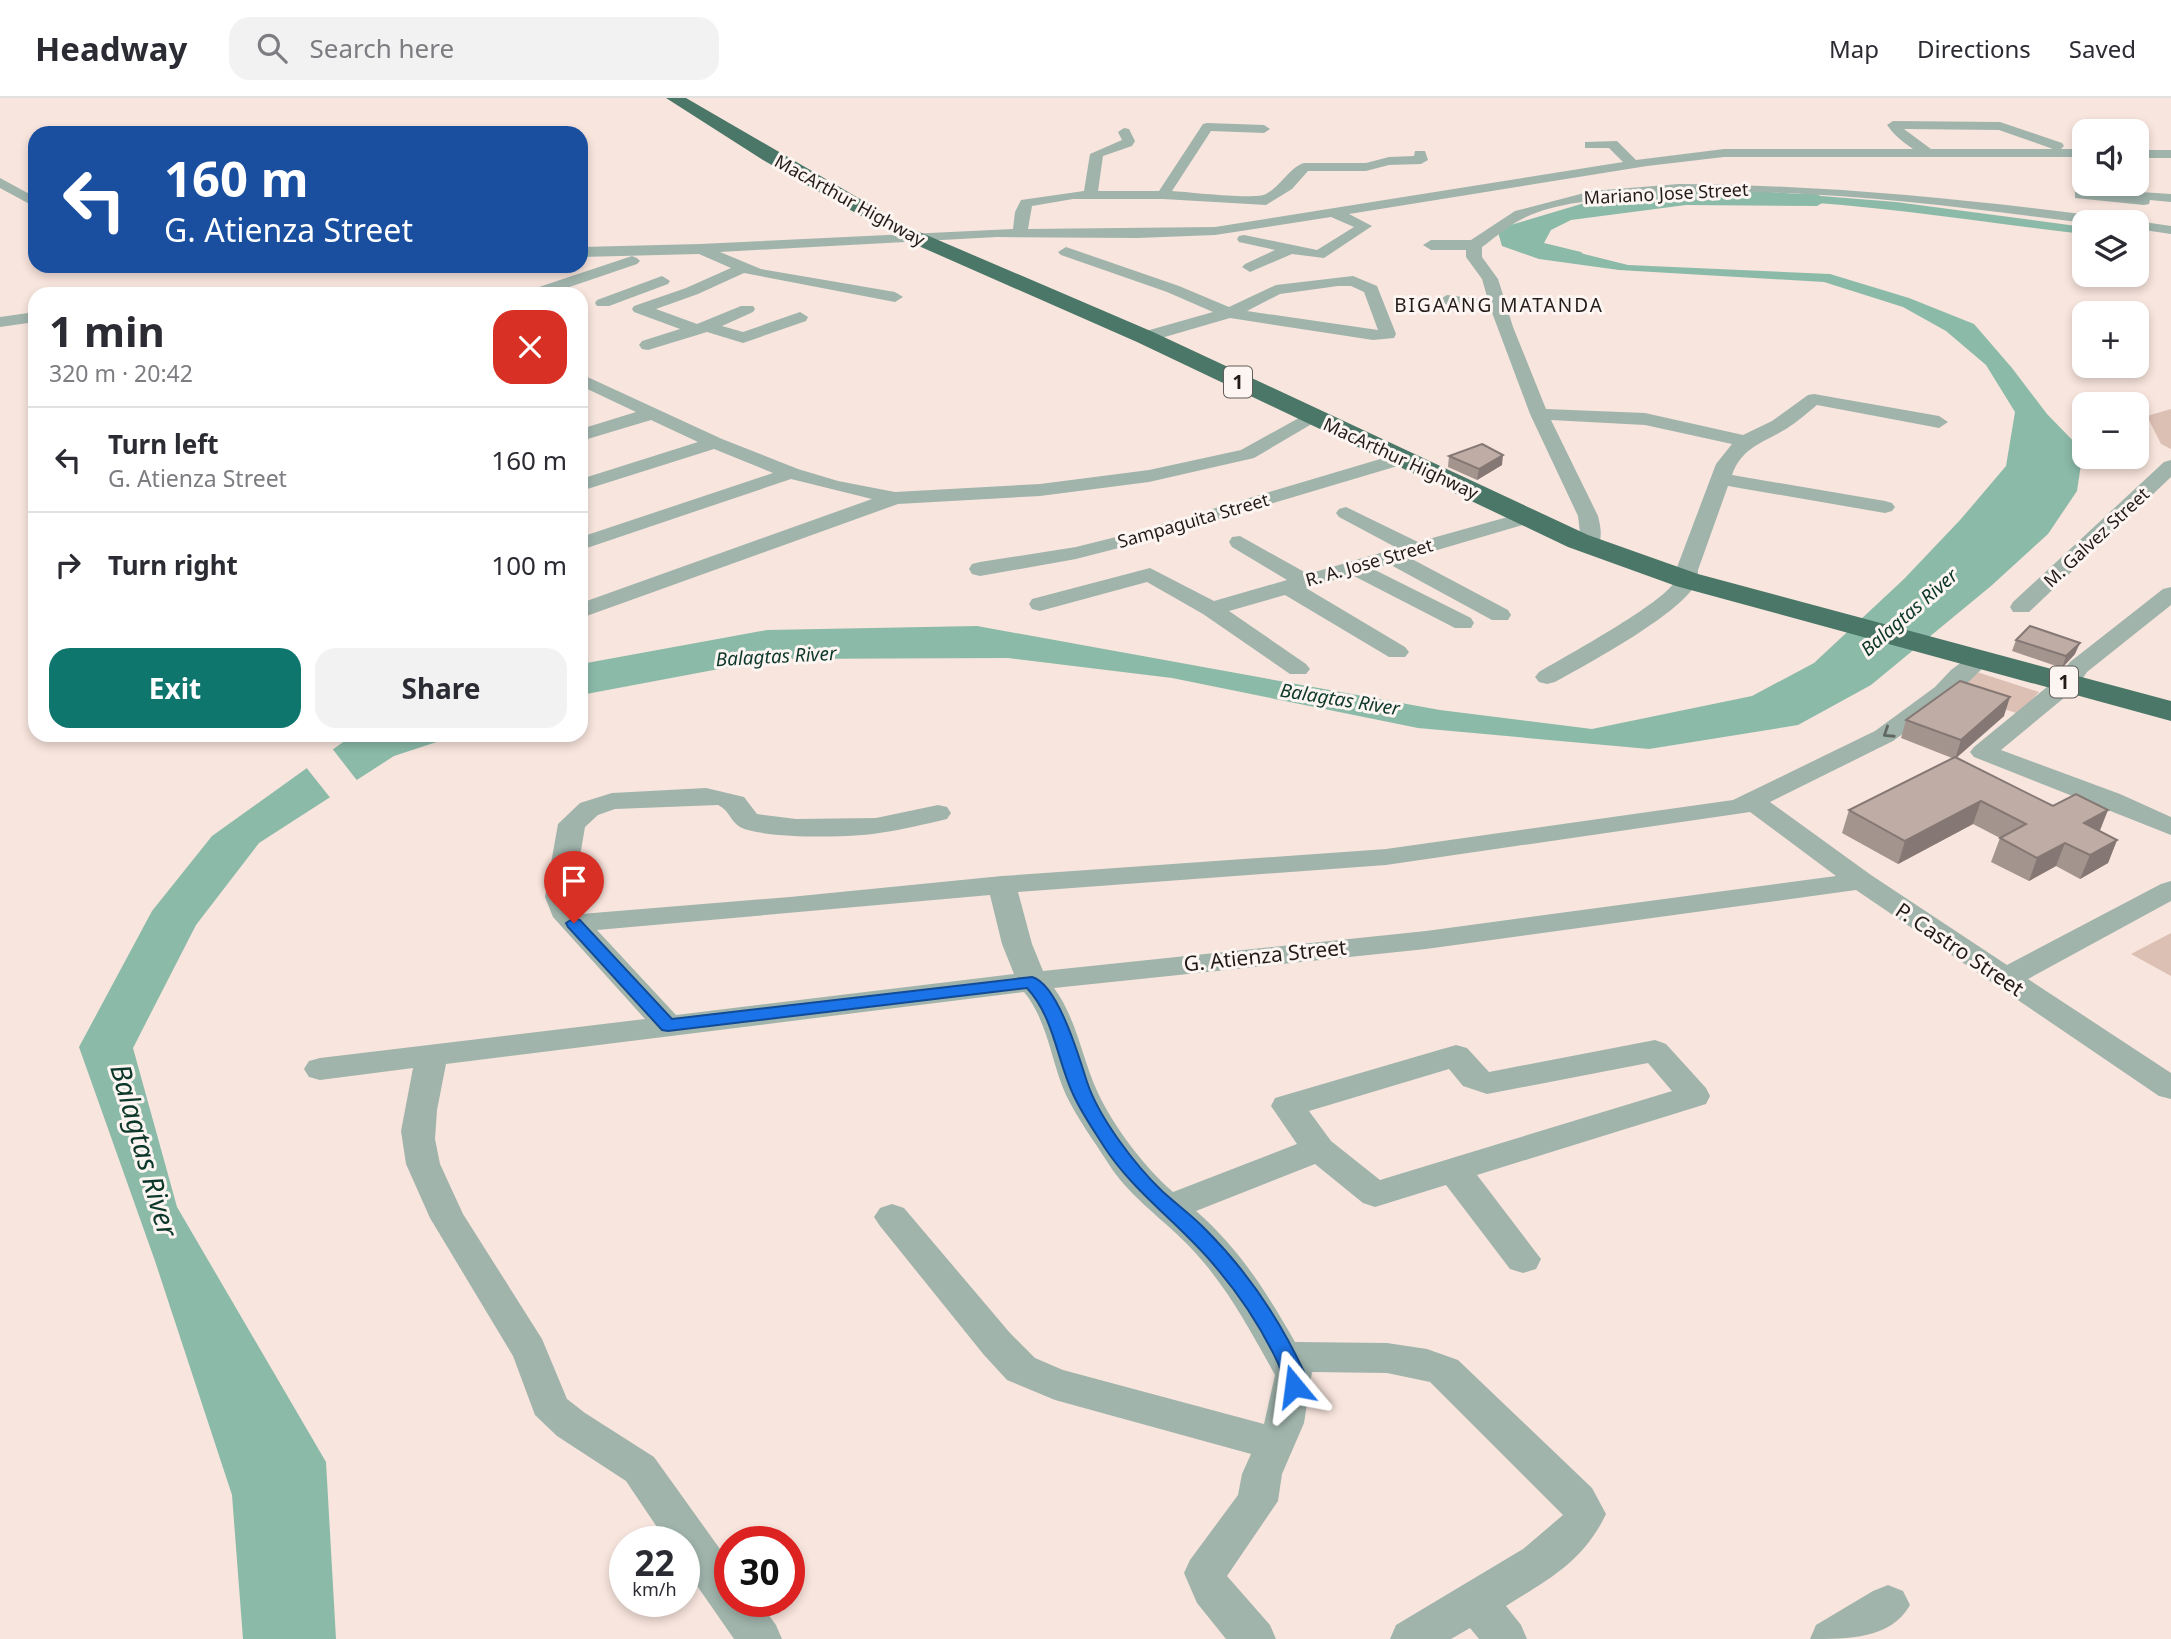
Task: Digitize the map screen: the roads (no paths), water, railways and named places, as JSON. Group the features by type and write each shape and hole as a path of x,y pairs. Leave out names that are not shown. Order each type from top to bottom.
{"highway":[{"name":"MacArthur Highway","path":"674,98 846,201 918,239 1145,337 1588,545 1687,580 2171,711"}],"street":[{"path":"1927,152 1905,138 1894,125 2000,126 2072,151"},
{"path":"1163,195 1208,127 1264,129"},
{"path":"1091,194 1097,154 1127,143 1129,141 1124,132"},
{"path":"1590,145 1612,144 1633,164"},
{"path":"588,251 700,249 1020,233 1215,231 1686,157 1751,153 2072,153"},
{"path":"1251,210 1287,186 1304,167 1366,167 1389,161 1421,160 1420,154"},
{"path":"2149,154 2171,154"},
{"path":"1686,157 1705,188"},
{"path":"1643,182 1695,170"},
{"path":"0,182 28,199"},
{"name":"Mariano Jose Street","path":"1474,245 1493,227 1521,215 1580,198 1705,188 1814,186 2072,217"},
{"path":"1488,187 1499,205 1521,215"},
{"path":"1020,233 1022,212 1026,203 1058,196 1163,195 1266,201"},
{"path":"2102,196 2171,198"},
{"path":"2143,210 2145,198"},
{"path":"1215,231 1287,250 1319,255 1365,226 1332,213"},
{"path":"1244,239 1354,221"},
{"path":"2149,227 2171,230"},
{"path":"588,247 610,236"},
{"path":"1431,245 1474,245 1474,257 1490,279 1539,414 1588,516 1591,533 1588,545"},
{"path":"700,249 743,268 774,277 895,297"},
{"path":"1250,267 1287,250"},
{"path":"1066,252 1151,281 1229,313 1384,335 1388,334 1388,331 1371,289 1353,281 1276,290 1229,313 1145,337"},
{"path":"554,287 632,261"},
{"path":"743,268 691,291 640,309 743,338 800,317"},
{"path":"570,273 585,277"},
{"path":"603,303 658,280 691,291"},
{"path":"1276,290 1378,304"},
{"path":"1447,300 1500,306"},
{"path":"648,345 701,328 747,309"},
{"path":"0,322 28,318"},
{"path":"588,382 715,443 791,473 834,486 895,498 1040,490 1149,476 1247,454 1313,418"},
{"path":"1547,677 1622,633 1674,596 1687,580 1687,570 1723,479 1726,464 1745,441 1779,425 1814,399 1940,422"},
{"path":"588,433 653,413"},
{"path":"1539,414 1645,419 1745,441"},
{"path":"588,483 715,443"},
{"name":"Sampaguita Street","path":"980,569 1076,553 1135,538 1404,458"},
{"name":"M. Galvez Street","path":"2021,607 2171,466"},
{"path":"588,542 791,473"},
{"path":"1723,479 1885,507"},
{"path":"588,608 895,498"},
{"path":"1346,513 1415,549"},
{"name":"R. A. Jose Street","path":"1211,609 1529,517"},
{"path":"1240,542 1296,584 1397,652"},
{"path":"1389,556 1500,615"},
{"path":"1353,567 1462,623"},
{"path":"1040,604 1150,575 1211,609 1298,669"},
{"path":"2171,594 2077,667 2067,683 1983,752 2111,800 2171,827"},
{"path":"574,923 790,906 1002,885 1402,855 1712,812 1754,803 1884,736 1944,692 1959,675 1968,657"},
{"path":"668,1026 563,911 559,897 572,824 589,809 612,801 706,796 723,798 734,803 747,820 758,824 796,827 876,827 938,813"},
{"name":"P. Castro Street","path":"1754,803 1861,881 2004,979 2171,1088"},
{"name":"G. Atienza Street","path":"320,1069 1242,957 1426,940 1861,881"},
{"path":"1002,885 1017,944 1032,982 1045,997 1070,1056 1082,1094 1111,1142 1153,1194 1170,1207 1223,1260 1252,1300 1294,1374 1294,1386 1284,1423 1262,1474 1257,1501 1205,1573 1206,1584 1214,1597 1225,1604 1254,1639"},
{"path":"2004,979 2171,890"},
{"path":"1655,1051 1694,1096 1453,1169 1375,1194 1319,1149 1287,1106 1456,1056 1474,1077 1487,1083 1655,1051"},
{"path":"432,1055 418,1136 422,1161 450,1221 531,1353 550,1406 566,1420 626,1456 640,1469 714,1575"},
{"path":"1170,1207 1319,1149"},
{"path":"1453,1169 1523,1259"},
{"path":"892,1217 997,1344 1021,1369 1055,1384 1275,1444"},
{"path":"1286,1357 1395,1359 1444,1371 1577,1501 1585,1514 1582,1523 1559,1547 1412,1639"},
{"path":"1476,1601 1504,1639"},
{"path":"1832,1639 1888,1605"},
{"path":"744,1617 760,1639"}],"water":[{"path":"1747,190 1896,202 2072,225 2072,232 1853,206 1736,199 1622,205 1578,216 1537,234 1540,243 1628,265 1830,274 1909,298 1974,324 2047,414 2072,440 2072,469 2080,469 2077,491 2048,534 1991,586 1871,685 1798,725 1649,749 1418,728 1172,678 1008,658 772,659 588,694 588,663 767,630 977,626 1440,710 1592,729 1752,696 1814,663 1904,579 1961,519 2006,466 2015,412 1986,365 1946,331 1903,307 1824,282 1619,270 1539,259 1502,246 1497,229 1608,196"},
{"path":"343,742 437,742 394,756 259,843 196,925 133,1048 177,1207 326,1462 336,1639 243,1639 232,1495 155,1261 79,1047 152,911 212,836"}],"waterway":[{"name":"Balagtas River","path":"1574,256 1532,246 1543,226 1566,215 1686,199 1817,200"}],"district":[{"name":"BIGAANG MATANDA","path":"1499,305"}]}
